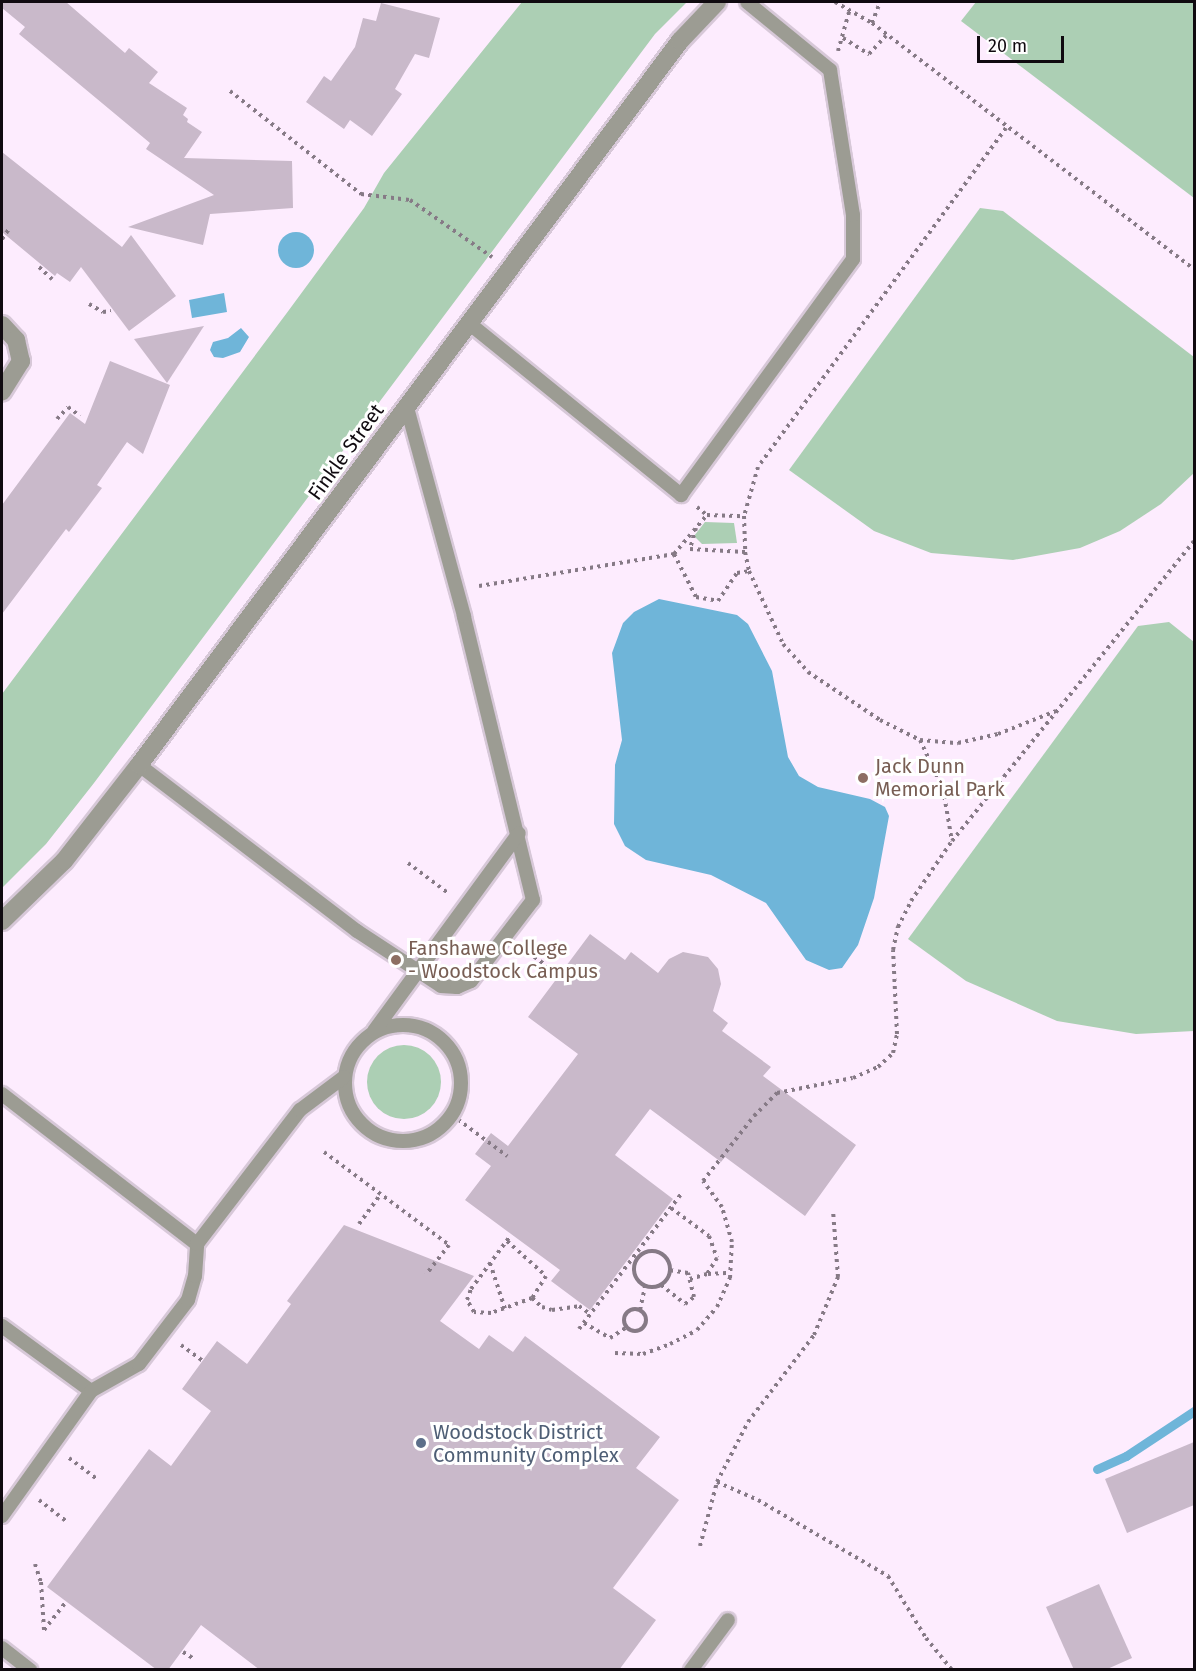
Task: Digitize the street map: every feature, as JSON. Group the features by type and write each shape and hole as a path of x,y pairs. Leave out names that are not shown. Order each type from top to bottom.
{"street":[{"name":"Finkle Street","path":"2,921 64,861 139,765 680,41 717,2"},
{"path":"2,326 16,340 21,360 2,391"}],"lane":[{"path":"470,324 681,495 853,259 850,193 830,70 747,2"},
{"path":"139,765 417,973 449,987 471,981 533,900 519,833 407,407"},
{"path":"374,1031 393,1025 412,1025 430,1031 446,1044 457,1060 461,1079 459,1098 452,1115 439,1130 421,1139 402,1142 383,1138 366,1129 353,1114 345,1097 344,1077 352,1052 374,1031 519,833"},
{"path":"2,1516 91,1391 114,1381 139,1364 188,1300 195,1276 197,1244 300,1110 344,1077"},
{"path":"2,1094 197,1244"},
{"path":"2,1326 91,1391"},
{"path":"692,1670 728,1620"},
{"path":"2,1648 30,1670"}],"path":[{"path":"835,2 872,23 1006,128 1194,269"},
{"path":"872,23 880,2"},
{"path":"849,12 843,38 869,54 886,36"},
{"path":"230,92 361,194 410,200 510,270"},
{"path":"1006,128 758,468 744,516 745,552 749,571 783,644 808,672 840,696 920,740 958,743 988,737 1058,710"},
{"path":"2,238 9,229"},
{"path":"39,267 52,279"},
{"path":"89,304 103,312 111,311"},
{"path":"57,419 68,407 80,416"},
{"path":"681,495 707,515 744,516"},
{"path":"479,586 674,554 707,515"},
{"path":"696,528 690,549 745,552"},
{"path":"615,1353 643,1354 697,1330 717,1307 730,1273 728,1224 722,1207 703,1181 754,1116 777,1093 853,1078 878,1067 893,1053 897,1034 893,950 898,927 911,901 952,842 1194,541"},
{"path":"674,554 696,597 718,601 737,573 749,571"},
{"path":"920,740 943,789 952,842"},
{"path":"452,1115 507,1156"},
{"path":"324,1152 379,1196 449,1245 426,1274"},
{"path":"579,1329 681,1194"},
{"path":"360,1224 379,1196"},
{"path":"671,1208 709,1236 717,1258 707,1274"},
{"path":"700,1546 717,1482 748,1422 814,1335 838,1277 833,1210"},
{"path":"507,1241 546,1276 532,1298 505,1309 481,1314 469,1307 471,1289 510,1235"},
{"path":"640,1310 645,1286 634,1272 640,1256 656,1252 666,1258 670,1270 661,1285"},
{"path":"490,1263 505,1309"},
{"path":"645,1286 661,1285 685,1304 694,1297 690,1279 687,1273 670,1270"},
{"path":"690,1279 707,1274 730,1273"},
{"path":"532,1298 542,1307 552,1310 579,1306 590,1314"},
{"path":"627,1327 633,1331 643,1329 647,1318 640,1310"},
{"path":"627,1327 626,1313 640,1310"},
{"path":"584,1323 610,1338 627,1327"},
{"path":"52,1444 98,1480"},
{"path":"717,1482 758,1500 888,1576 926,1638 952,1670"},
{"path":"22,1487 66,1521"},
{"path":"35,1564 41,1582 44,1630 65,1603"},
{"path":"183,1652 194,1659"}],"green space":[{"path":"522,2 687,2 655,34 94,783 46,844 2,888 2,694 364,208 384,173"},
{"path":"976,2 1194,2 1194,198 961,21"},
{"path":"980,208 1003,211 1194,357 1194,473 1161,504 1120,531 1080,548 1013,560 931,553 874,531 789,470"},
{"path":"705,522 734,523 737,543 702,544 694,536"},
{"path":"1169,622 1194,642 1194,1031 1136,1034 1057,1021 966,981 908,939 1138,626"},
{"path":"397,1045 411,1045 425,1051 435,1061 441,1075 439,1096 425,1113 411,1119 397,1119 383,1113 373,1103 367,1089 367,1075 373,1061 383,1051"}],"water":[{"path":"296,232 309,237 314,250 309,263 296,268 283,263 278,250 283,237"},
{"path":"224,293 227,312 192,318 189,300"},
{"path":"241,328 249,337 240,352 223,358 214,357 210,350 213,342 228,338"},
{"path":"659,599 737,615 748,624 772,671 788,757 799,776 818,787 870,799 885,807 889,816 874,898 858,945 842,968 829,970 806,960 766,903 711,875 646,860 625,846 614,824 615,765 622,740 612,653 623,623 634,612"}],"building":[{"path":"2,2 66,2 125,53 129,48 158,72 149,83 187,108 183,115 188,119 187,122 202,132 184,158 292,161 293,208 210,214 203,245 128,227 214,195 146,149 150,143 19,34 25,27 2,8"},
{"path":"381,3 440,18 429,58 415,54 395,89 402,94 372,136 350,120 344,129 306,102 324,76 331,81 355,47 363,18 376,21"},
{"path":"2,152 122,247 131,235 176,296 129,331 81,267 70,282 57,273 55,276 2,232"},
{"path":"204,326 167,383 134,339"},
{"path":"110,361 170,385 143,454 127,442 97,485 102,488 69,532 66,529 2,614 2,505 70,413 85,424"},
{"name":"Fanshawe College - Woodstock Campus","path":"590,934 625,960 631,952 658,973 669,959 683,952 708,957 718,969 721,984 713,1011 728,1023 722,1031 771,1067 763,1076 856,1145 805,1216 725,1157 721,1162 650,1109 615,1155 673,1199 590,1310 551,1281 560,1270 465,1200 491,1166 475,1154 491,1133 508,1146 578,1054 528,1017"},
{"name":"Woodstock District Community Complex","path":"344,1225 474,1276 440,1321 479,1349 489,1335 513,1352 525,1336 660,1437 636,1468 679,1500 613,1588 656,1620 619,1670 260,1670 201,1625 168,1670 157,1670 47,1587 149,1449 171,1466 211,1411 182,1389 217,1341 247,1364 291,1304 287,1301"},
{"path":"1194,1442 1194,1505 1127,1533 1105,1479"},
{"path":"1099,1584 1132,1658 1105,1670 1074,1670 1046,1607"}],"waterway":[{"path":"1097,1469 1126,1456 1194,1411"}],"place":[{"name":"Jack Dunn Memorial Park","path":"863,778"},
{"name":"Fanshawe College - Woodstock Campus","path":"396,960"},
{"name":"Woodstock District Community Complex","path":"421,1443"}]}
